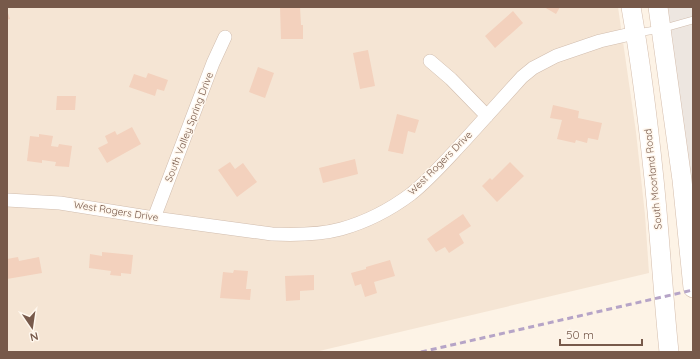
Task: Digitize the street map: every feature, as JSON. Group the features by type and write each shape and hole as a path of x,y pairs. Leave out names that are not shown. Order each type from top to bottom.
{"main road":[{"name":"South Moorland Road","path":"631,7 646,105 669,352"},
{"path":"658,7 691,245 693,288"}],"street":[{"name":"West Rogers Drive","path":"7,200 60,203 154,218 272,234 316,234 341,229 361,222 386,210 411,194 444,163 522,77 533,68 556,56 600,41 635,33"},
{"name":"South Valley Spring Drive","path":"154,218 210,71 225,37"},
{"path":"430,61 451,79 487,116"}],"lane":[{"path":"635,33 693,20"}],"shaded area":[{"path":"7,7 618,7 636,132 645,215 649,273 315,352 7,352"},
{"path":"658,7 693,7 693,276"}],"building":[{"path":"280,7 300,7 301,25 303,25 303,39 281,39"},
{"path":"544,7 560,7 556,14"},
{"path":"7,10 10,19 7,20"},
{"path":"513,11 523,23 495,48 485,36"},
{"path":"368,50 375,86 360,89 353,53"},
{"path":"258,67 274,73 265,98 249,92"},
{"path":"148,73 168,80 164,91 157,89 155,96 129,87 134,74 146,78"},
{"path":"57,96 76,96 75,110 56,110"},
{"path":"553,105 579,111 578,118 602,123 598,140 588,138 587,143 576,140 575,143 557,139 562,120 550,118"},
{"path":"397,114 419,120 415,133 408,131 403,154 388,151"},
{"path":"132,127 141,144 107,163 98,148 108,143 105,136 115,131 117,135"},
{"path":"39,134 53,136 51,146 58,147 59,144 72,146 69,167 55,166 56,162 42,160 42,163 27,161 30,136 39,137"},
{"path":"355,159 358,174 323,183 319,168"},
{"path":"230,162 235,169 243,163 257,182 237,197 218,170"},
{"path":"510,162 524,176 497,202 482,186 490,178 492,180"},
{"path":"463,214 471,226 459,234 464,243 449,253 445,247 436,252 427,239"},
{"path":"102,252 133,255 131,274 121,273 121,276 110,275 111,271 89,268 90,254 102,256"},
{"path":"18,257 19,261 39,257 42,273 7,279 7,259"},
{"path":"390,260 395,276 374,282 377,293 365,297 361,284 355,286 351,273"},
{"path":"234,270 248,271 246,289 251,289 250,300 220,298 223,272 233,273"},
{"path":"314,275 314,290 300,291 300,300 286,301 285,276"}],"railway":[{"path":"421,352 693,290"}]}
